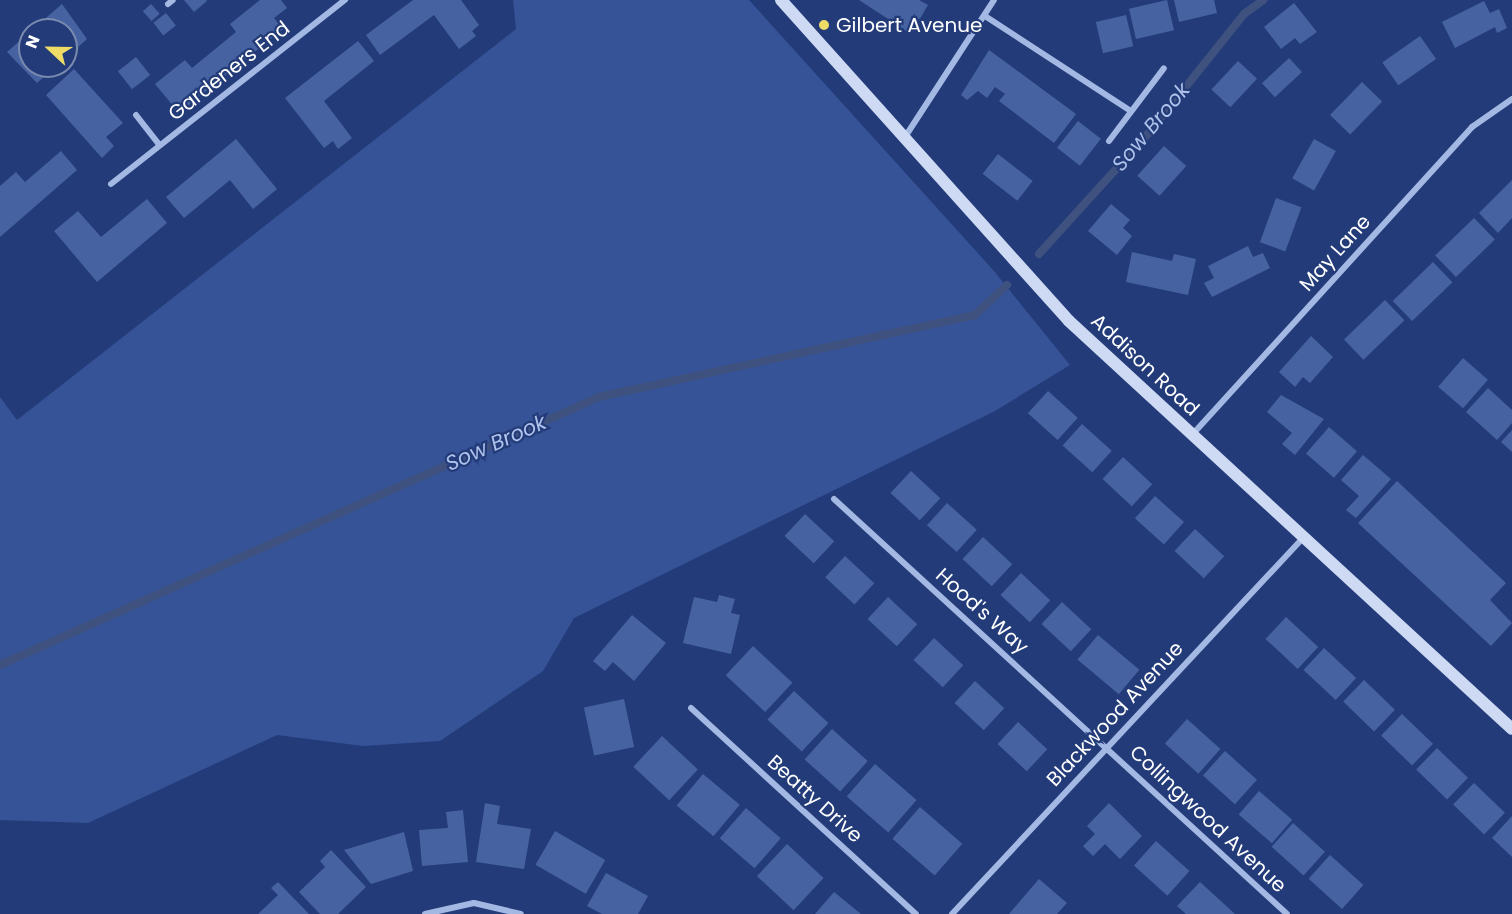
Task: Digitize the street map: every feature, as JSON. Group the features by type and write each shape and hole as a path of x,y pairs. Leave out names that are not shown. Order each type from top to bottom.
{"street":[{"name":"Gardeners End","path":"111,184 159,144 239,89 345,0"},
{"name":"Addison Road","path":"781,0 1069,321 1191,436 1512,729"},
{"path":"905,137 994,0"},
{"path":"985,16 1131,111"},
{"path":"1109,141 1164,68"},
{"name":"May Lane","path":"1191,436 1472,127 1512,99"},
{"name":"Gardeners End","path":"136,115 159,144"},
{"name":"Hood's Way","path":"834,499 1106,748"},
{"name":"Blackwood Avenue","path":"952,914 1303,538"},
{"name":"Beatty Drive","path":"691,708 916,914"},
{"name":"Collingwood Avenue","path":"1106,748 1287,914"},
{"path":"425,914 474,903 521,914"}],"shaded area":[{"path":"513,0 749,0 994,271 1070,365 995,411 574,618 543,671 440,741 363,746 277,735 88,823 0,820 0,397 17,420 516,29"}],"building":[{"path":"184,0 206,0 207,1 194,12"},
{"path":"260,0 281,0 287,8 274,18 283,29 179,113 155,84 185,60 192,68 236,32 230,24"},
{"path":"413,0 461,0 479,25 472,31 476,36 459,49 434,15 380,55 366,35"},
{"path":"859,0 919,0 928,5 911,34"},
{"path":"1167,0 1174,30 1136,39 1129,9"},
{"path":"1174,0 1214,0 1217,13 1179,22"},
{"path":"1484,1 1490,13 1499,9 1507,28 1497,33 1495,27 1455,48 1442,22"},
{"path":"1294,3 1317,32 1300,44 1295,38 1281,49 1264,27"},
{"path":"62,4 72,18 46,18"},
{"path":"151,4 160,14 152,21 143,11"},
{"path":"166,13 176,26 163,35 153,23"},
{"path":"1126,15 1133,46 1103,53 1096,22"},
{"path":"78,26 87,39 78,47"},
{"path":"1420,36 1436,59 1398,85 1382,62"},
{"path":"358,41 374,61 324,101 352,138 338,149 333,141 324,148 285,98"},
{"path":"18,42 18,63 7,52"},
{"path":"989,50 1076,114 1054,143 999,101 1005,94 995,87 987,98 978,91 967,100 961,95"},
{"path":"136,57 150,75 132,89 118,71"},
{"path":"1289,58 1302,72 1275,97 1262,83"},
{"path":"1238,61 1257,79 1230,107 1211,90"},
{"path":"78,73 123,123 106,137 114,146 102,158 46,95 64,78 78,78"},
{"path":"32,78 43,78 37,83"},
{"path":"1362,82 1382,101 1350,135 1330,115"},
{"path":"1078,121 1101,139 1080,166 1057,148"},
{"path":"236,139 277,189 253,209 230,180 184,218 166,197"},
{"path":"1314,139 1336,151 1314,190 1292,178"},
{"path":"1164,146 1186,166 1160,196 1137,176"},
{"path":"61,151 77,170 0,237 0,186 16,172 25,182"},
{"path":"998,154 1033,181 1017,201 983,174"},
{"path":"1512,180 1512,218 1498,233 1479,213"},
{"path":"1276,198 1301,207 1285,251 1260,242"},
{"path":"147,199 167,223 97,282 54,231 78,211 101,237"},
{"path":"1111,204 1130,220 1123,228 1132,236 1117,255 1088,231"},
{"path":"1474,218 1495,240 1456,277 1435,256"},
{"path":"1248,246 1253,257 1263,253 1270,268 1212,297 1204,283 1214,278 1208,266"},
{"path":"1132,252 1172,261 1174,254 1196,259 1188,295 1126,282"},
{"path":"1433,262 1452,282 1412,321 1393,301"},
{"path":"1385,300 1404,320 1363,360 1344,340"},
{"path":"1311,336 1333,357 1310,383 1303,377 1295,387 1279,372"},
{"path":"1463,358 1488,380 1463,408 1438,387"},
{"path":"1488,388 1512,410 1512,423 1497,440 1466,412"},
{"path":"1048,391 1078,418 1058,440 1028,413"},
{"path":"1281,395 1324,419 1295,455 1282,444 1292,433 1267,412"},
{"path":"1082,424 1112,451 1092,472 1063,446"},
{"path":"1329,427 1357,451 1334,478 1306,453"},
{"path":"1512,430 1512,452 1501,442"},
{"path":"1363,455 1391,479 1356,518 1346,510 1359,496 1341,480"},
{"path":"1123,457 1152,484 1132,506 1103,479"},
{"path":"911,471 940,498 920,520 891,493"},
{"path":"1397,481 1506,583 1490,600 1512,623 1491,646 1358,523"},
{"path":"1155,496 1184,522 1164,544 1135,518"},
{"path":"947,503 977,530 957,552 927,525"},
{"path":"805,514 834,541 814,563 785,536"},
{"path":"1195,529 1224,556 1204,578 1175,551"},
{"path":"983,537 1012,564 992,586 963,559"},
{"path":"845,556 874,583 854,604 825,577"},
{"path":"1021,573 1050,600 1030,622 1001,595"},
{"path":"719,595 735,599 731,613 740,615 731,654 683,643 694,597 717,602"},
{"path":"888,597 917,624 897,646 868,619"},
{"path":"1062,602 1091,629 1071,651 1042,624"},
{"path":"632,615 666,643 634,681 613,662 605,671 593,661"},
{"path":"1286,617 1318,647 1298,669 1266,639"},
{"path":"1098,635 1139,670 1119,694 1077,660"},
{"path":"934,638 963,665 943,687 914,660"},
{"path":"753,646 792,683 765,712 726,675"},
{"path":"1324,648 1356,678 1336,700 1304,670"},
{"path":"1364,680 1395,710 1374,731 1343,702"},
{"path":"975,681 1004,708 984,730 955,703"},
{"path":"794,691 828,723 802,752 767,720"},
{"path":"624,699 634,747 594,755 584,708"},
{"path":"1402,714 1433,744 1412,765 1381,736"},
{"path":"1187,719 1220,749 1198,774 1165,744"},
{"path":"1018,722 1047,749 1027,771 998,744"},
{"path":"832,729 868,761 840,792 805,759"},
{"path":"662,736 698,769 669,800 633,767"},
{"path":"1437,748 1468,778 1447,799 1416,770"},
{"path":"1225,751 1257,780 1235,804 1203,776"},
{"path":"875,764 917,800 888,833 847,796"},
{"path":"703,774 740,805 713,836 677,805"},
{"path":"1474,783 1505,813 1484,834 1453,805"},
{"path":"1259,791 1292,820 1272,843 1239,814"},
{"path":"485,803 500,806 497,824 531,829 524,869 476,862"},
{"path":"1109,803 1142,836 1120,859 1105,844 1093,856 1083,846 1095,834 1087,826"},
{"path":"920,807 962,844 935,875 892,839"},
{"path":"746,808 781,838 754,868 720,838"},
{"path":"463,810 468,862 422,866 419,830 448,828 446,812"},
{"path":"1512,816 1512,857 1492,838"},
{"path":"1293,823 1325,852 1304,876 1272,847"},
{"path":"555,831 605,860 586,894 536,865"},
{"path":"404,832 413,871 371,884 344,850"},
{"path":"1156,841 1189,871 1167,896 1134,866"},
{"path":"787,844 824,878 794,910 757,876"},
{"path":"331,850 366,887 338,914 320,914 299,892 325,867 320,861"},
{"path":"1330,855 1363,885 1342,909 1309,879"},
{"path":"606,873 648,896 638,914 602,914 587,906"},
{"path":"1039,879 1067,903 1057,914 1009,914"},
{"path":"278,882 309,914 258,914 278,895 271,888"},
{"path":"1200,882 1235,914 1186,914 1177,906"},
{"path":"834,892 861,914 815,914"}],"waterway":[{"name":"Sow Brook","path":"1039,254 1148,134 1244,14 1263,0"},
{"name":"Sow Brook","path":"0,665 599,397 975,315 1007,285"}],"place":[{"name":"Gilbert Avenue","path":"824,25"}]}
